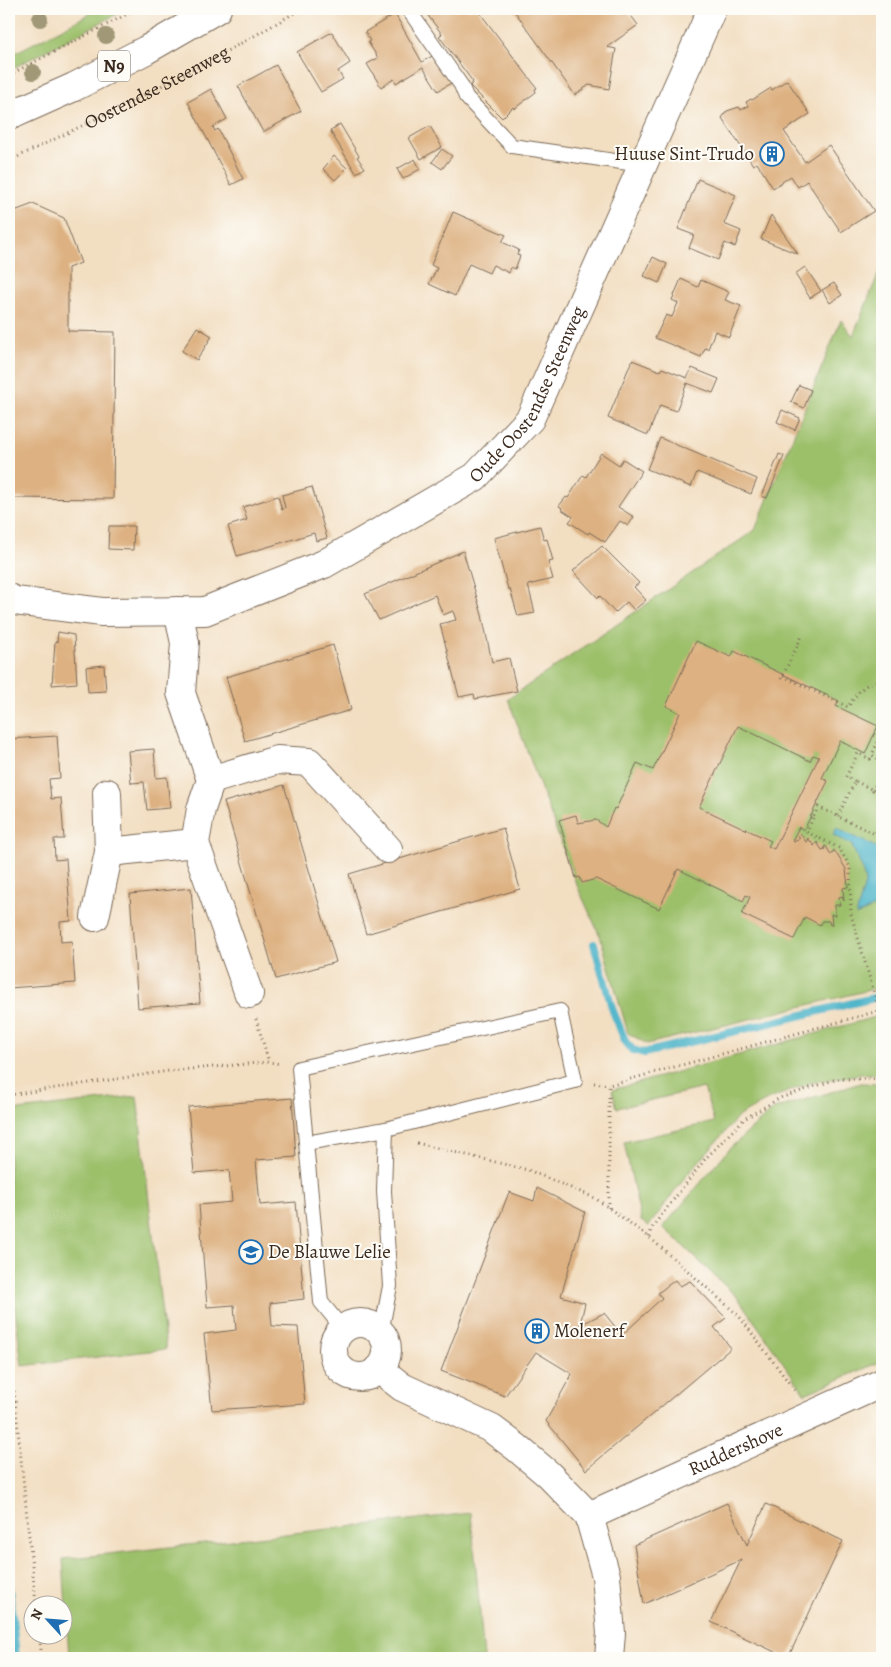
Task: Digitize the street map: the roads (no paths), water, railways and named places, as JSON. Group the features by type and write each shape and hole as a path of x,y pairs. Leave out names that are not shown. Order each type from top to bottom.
{"street":[{"name":"Oostendse Steenweg","path":"9,116 74,87 146,50 217,9"},
{"name":"Oude Oostendse Steenweg","path":"9,598 15,601 102,612 205,611 324,564 475,477 530,420 712,9"},
{"path":"178,611 185,643 181,693 210,780 201,809 195,843 249,994"},
{"path":"210,780 277,760 309,762 388,850"},
{"path":"96,917 109,852 107,793"},
{"path":"109,852 195,843"},
{"path":"362,1323 371,1325 381,1333 387,1345 387,1354 385,1362 372,1375 354,1377 339,1367 334,1359 333,1351 334,1342 338,1334 354,1324 362,1323"},
{"path":"379,1369 402,1386 492,1429 548,1474 589,1516 606,1576 611,1633 609,1658"},
{"name":"Ruddershove","path":"589,1516 882,1384"}],"lane":[{"path":"408,9 462,85 466,98 512,146 642,165"},
{"path":"306,1143 386,1129 575,1081 560,1011 300,1068 306,1143 321,1302 343,1330"},
{"path":"381,1333 390,1286 384,1191 386,1129"}],"water":[{"path":"836,828 882,850 882,903 856,916 865,883 862,868 851,844 833,835"}],"waterway":[{"path":"594,944 613,1011 626,1043 633,1050 644,1053 882,996"},
{"path":"9,1588 16,1658"},
{"path":"880,1658 882,1654"}],"place":[{"name":"Huuse Sint-Trudo","path":"772,154"},
{"name":"De Blauwe Lelie","path":"251,1252"},
{"name":"Molenerf","path":"537,1331"}]}
